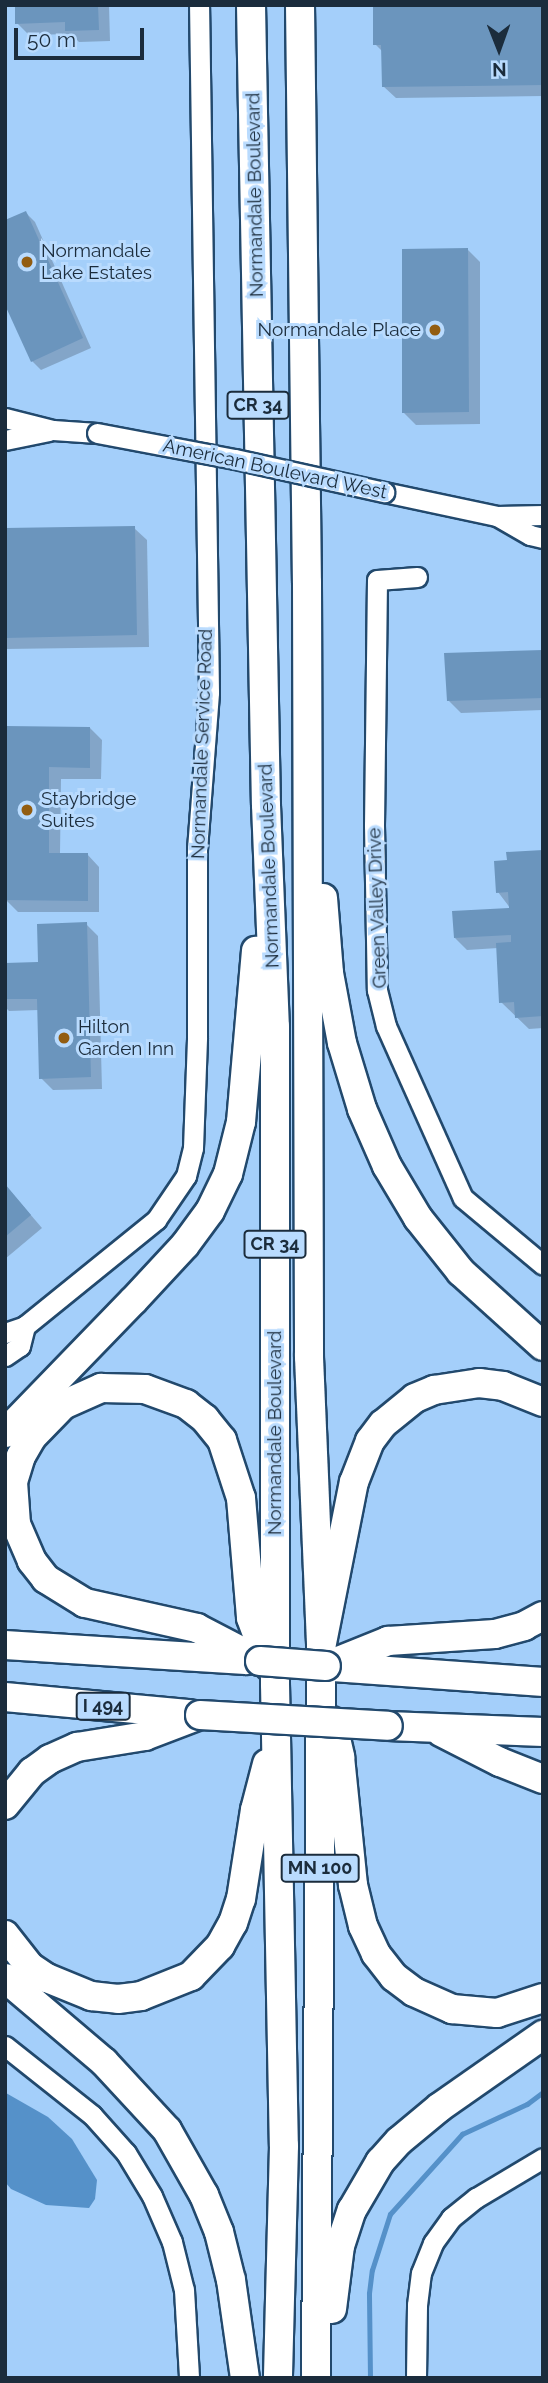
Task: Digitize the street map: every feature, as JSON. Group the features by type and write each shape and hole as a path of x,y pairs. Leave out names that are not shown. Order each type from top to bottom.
{"highway":[{"name":"Normandale Boulevard","path":"251,5 266,805 275,1027 267,1673 277,1728"},
{"name":"Normandale Boulevard","path":"300,5 307,555 309,1357 323,1664"},
{"path":"306,686 330,973 342,1044 362,1109 387,1166 418,1218 461,1272 543,1346"},
{"path":"5,1433 185,1245 210,1211 228,1174 241,1122 251,1032 266,805"},
{"path":"543,1402 503,1386 454,1385 415,1398 383,1424 370,1440 354,1482 323,1664 341,1757 353,1885 363,1926 376,1954 394,1977 414,1992 452,2009 497,2013 543,1998"},
{"path":"101,1388 145,1388 186,1404 205,1419 222,1440 241,1498 251,1618 267,1673 197,1628 85,1603 46,1578 32,1561 16,1524 13,1482 32,1437 63,1405 101,1388"},
{"path":"5,1645 196,1656 267,1673 323,1664 388,1641 495,1633 524,1626 543,1616"},
{"path":"323,1664 388,1672 543,1682"},
{"name":"MN 100","path":"316,2378 323,1664"},
{"name":"I 494","path":"5,1697 200,1715 543,1732"},
{"path":"5,1805 32,1772 50,1759 77,1747 145,1736 200,1715"},
{"path":"432,1727 500,1762 543,1779"},
{"path":"5,1935 29,1965 47,1978 91,1996 118,1999 141,1996 191,1976 220,1946 242,1899 255,1810 277,1728"},
{"name":"MN 100","path":"277,1728 284,2146 278,2378"},
{"path":"5,1978 104,2062 173,2140 204,2195 219,2232 231,2280 245,2378"},
{"path":"325,2378 340,2246 352,2210 364,2186 380,2162 413,2128 543,2035"}],"street":[{"name":"Normandale Service Road","path":"5,1334 25,1326 156,1220 186,1176 193,1147 197,1037 197,849 209,692 199,5"},
{"name":"American Boulevard West","path":"5,418 52,430 97,433 236,459 497,516 543,515"},
{"name":"American Boulevard West","path":"5,440 52,430"},
{"name":"American Boulevard West","path":"497,516 530,536 543,538"},
{"name":"Green Valley Drive","path":"417,577 377,580 374,824 377,990 386,1026 463,1198 543,1265"},
{"name":"Normandale Service Road","path":"5,1356 20,1346 25,1326"},
{"path":"5,2046 92,2115 126,2153 152,2196 172,2242 184,2290 189,2378"},
{"path":"416,2378 417,2305 421,2273 433,2243 451,2218 476,2198 543,2158"}],"water":[{"path":"6,2093 48,2117 72,2139 97,2180 95,2199 89,2208 46,2205 11,2189 5,2182"}],"building":[{"path":"15,5 98,5 99,30 65,31 65,22 15,24"},
{"path":"373,5 543,5 543,85 382,87 381,45 373,45"},
{"name":"Normandale Lake Estates","path":"26,211 83,338 31,362 5,305 5,220"},
{"name":"Normandale Place","path":"468,248 469,412 402,413 402,249"},
{"path":"135,526 137,635 5,638 5,528"},
{"path":"543,650 543,698 447,701 444,653"},
{"name":"Staybridge Suites","path":"5,726 90,727 90,768 49,767 49,853 88,853 88,901 5,900"},
{"path":"543,850 543,1016 515,1018 514,1002 499,1003 496,943 511,942 511,935 454,938 452,911 509,908 508,892 496,893 494,861 507,860 506,852"},
{"name":"Hilton Garden Inn","path":"87,922 91,1077 39,1079 37,999 5,999 5,963 38,962 37,924"},
{"path":"5,1184 31,1215 5,1237"}],"waterway":[{"path":"370,2378 369,2293 372,2270 390,2214 462,2134 527,2104 543,2092"}],"place":[{"name":"Normandale Lake Estates","path":"27,262"},
{"name":"Normandale Place","path":"435,330"},
{"name":"Staybridge Suites","path":"27,810"},
{"name":"Hilton Garden Inn","path":"64,1038"}]}
